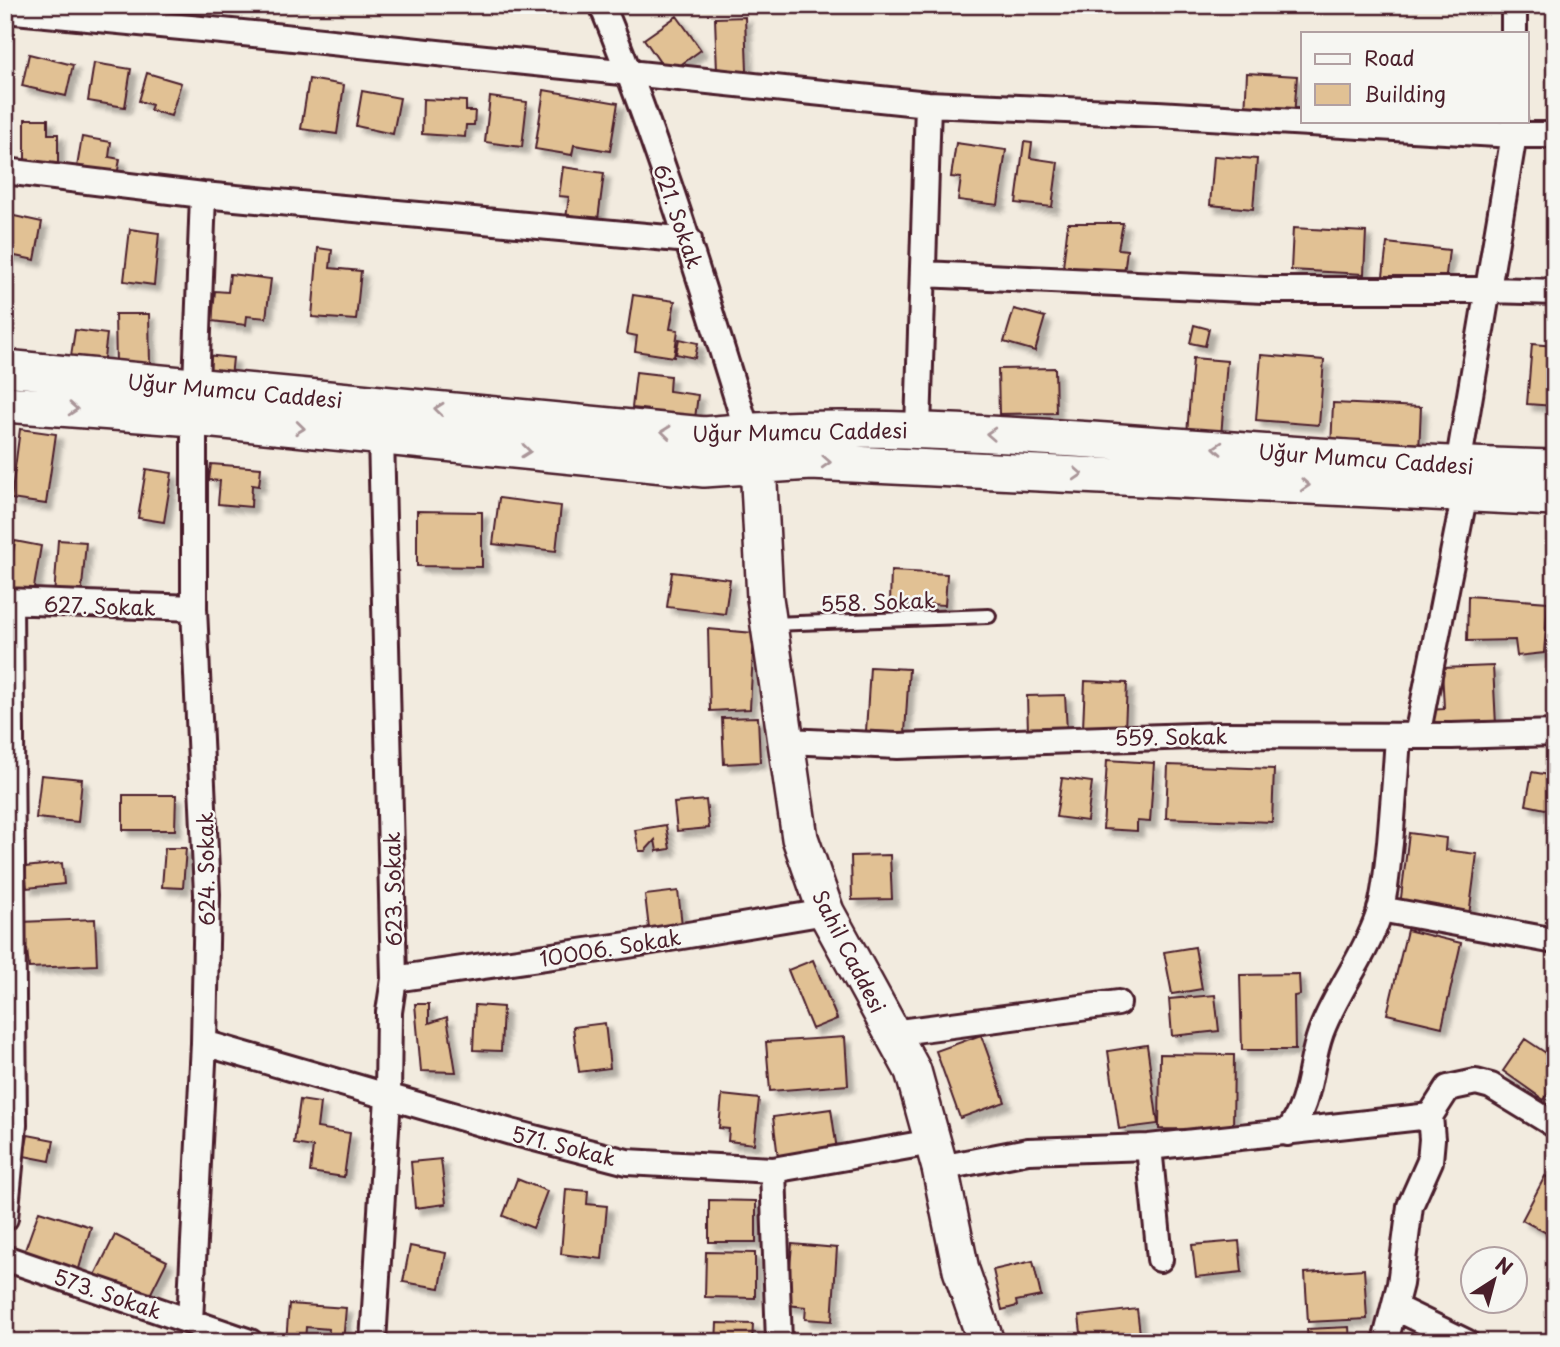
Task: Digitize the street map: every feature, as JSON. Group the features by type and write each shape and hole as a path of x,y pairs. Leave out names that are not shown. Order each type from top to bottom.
{"street":[{"name":"621. Sokak","path":"602,5 630,74 689,240 747,431"},
{"path":"1514,5 1514,32"},
{"path":"5,10 928,104 1301,120"},
{"path":"918,429 928,104"},
{"path":"1361,122 1514,128 1555,135"},
{"path":"1287,1133 1299,1118 1305,1102 1321,1032 1369,939 1380,909 1408,736 1462,480 1514,128"},
{"path":"5,172 203,195 689,240"},
{"name":"624. Sokak","path":"190,1321 204,1044 207,894 194,608 195,401 203,195"},
{"path":"923,274 1264,290 1555,292"},
{"name":"Uğur Mumcu Caddesi","path":"5,368 381,436 704,469 824,462 1462,480 1555,468"},
{"name":"Uğur Mumcu Caddesi","path":"5,404 195,401 704,435 810,428 918,429 1180,445 1462,480 1555,498"},
{"name":"Sahil Caddesi","path":"747,431 758,464 765,598 788,741 800,838 826,912 913,1071 936,1155 961,1270 986,1342"},
{"name":"623. Sokak","path":"373,1342 388,1097 389,1012 394,978 381,436"},
{"path":"5,1218 14,1125 7,601"},
{"name":"627. Sokak","path":"7,601 194,608"},
{"name":"559. Sokak","path":"788,741 898,746 1223,734 1408,736 1555,733"},
{"path":"1380,909 1555,941"},
{"name":"10006. Sokak","path":"394,978 628,945 826,912"},
{"path":"892,1033 1118,1003"},
{"name":"571. Sokak","path":"204,1044 627,1161 773,1170 936,1155 1149,1147 1430,1116"},
{"path":"1385,1342 1400,1284 1410,1206 1430,1161 1430,1116 1448,1088 1476,1082 1491,1086 1555,1125"},
{"path":"1149,1147 1160,1259"},
{"path":"773,1170 779,1342"},
{"name":"573. Sokak","path":"5,1258 250,1342"},
{"path":"1394,1307 1466,1342"}],"lane":[{"name":"558. Sokak","path":"770,624 989,616"}],"building":[{"path":"677,16 701,50 668,74 644,39"},
{"path":"745,17 747,71 717,72 715,18"},
{"path":"29,54 73,65 66,96 22,86"},
{"path":"94,63 131,69 125,107 88,101"},
{"path":"147,73 181,83 171,116 150,110 152,105 139,101"},
{"path":"1247,73 1297,76 1294,117 1245,114"},
{"path":"309,79 344,85 337,134 301,129"},
{"path":"544,90 618,103 610,151 574,145 572,155 535,149"},
{"path":"362,91 400,98 393,134 356,126"},
{"path":"490,97 527,102 522,147 485,142"},
{"path":"423,99 466,101 466,111 475,111 474,125 466,125 465,137 422,134"},
{"path":"25,119 48,119 48,134 58,134 58,165 25,165"},
{"path":"82,137 111,142 109,157 120,159 116,181 76,173"},
{"path":"1024,142 1032,143 1030,158 1058,162 1052,207 1016,203"},
{"path":"956,143 1006,150 998,205 958,200 961,178 951,177"},
{"path":"1214,156 1257,159 1253,209 1210,205"},
{"path":"563,167 604,173 597,227 565,225 569,197 559,196"},
{"path":"5,214 42,222 35,260 5,254"},
{"path":"1068,223 1123,223 1118,249 1127,250 1124,274 1063,267"},
{"path":"1293,228 1366,232 1364,274 1291,270"},
{"path":"130,229 159,233 154,285 124,281"},
{"path":"1387,243 1449,250 1445,283 1383,276"},
{"path":"318,248 332,250 330,268 361,271 356,320 312,317"},
{"path":"230,274 271,279 266,318 247,316 246,325 212,321 215,291 228,292"},
{"path":"633,295 675,301 670,329 678,330 674,357 635,351 637,336 627,334"},
{"path":"1014,309 1045,317 1035,351 1004,342"},
{"path":"115,314 149,314 150,365 116,366"},
{"path":"1194,325 1209,329 1205,346 1190,343"},
{"path":"75,330 107,334 102,373 69,369"},
{"path":"679,339 698,343 695,358 676,354"},
{"path":"1532,344 1555,346 1555,406 1527,404"},
{"path":"206,355 233,358 231,377 204,375"},
{"path":"1261,355 1324,360 1319,425 1256,420"},
{"path":"1193,358 1227,361 1221,437 1187,434"},
{"path":"1055,368 1056,413 999,414 998,369"},
{"path":"636,372 670,376 669,391 698,395 693,434 647,428 649,410 632,408"},
{"path":"1333,403 1421,407 1419,452 1331,448"},
{"path":"20,429 56,434 46,504 11,499"},
{"path":"211,464 261,468 259,486 252,485 251,507 218,504 220,481 209,480"},
{"path":"146,469 172,473 164,522 138,518"},
{"path":"499,498 561,506 556,551 493,544"},
{"path":"417,511 482,512 482,567 417,566"},
{"path":"58,540 86,542 81,599 54,597"},
{"path":"15,541 41,546 32,599 5,594"},
{"path":"891,571 947,574 945,605 890,602"},
{"path":"672,572 730,579 725,614 667,607"},
{"path":"1468,596 1548,602 1544,653 1517,656 1515,640 1467,641"},
{"path":"708,629 754,633 750,709 710,711"},
{"path":"1493,666 1496,725 1428,727 1427,710 1444,709 1442,668"},
{"path":"870,667 909,669 905,733 866,731"},
{"path":"1085,681 1127,683 1125,730 1083,728"},
{"path":"1065,695 1067,731 1028,732 1027,696"},
{"path":"758,717 760,762 724,764 722,718"},
{"path":"1107,760 1154,763 1150,822 1137,821 1137,831 1103,829"},
{"path":"1168,765 1274,769 1272,822 1166,818"},
{"path":"1532,772 1555,776 1555,811 1526,805"},
{"path":"41,775 82,779 78,822 36,818"},
{"path":"1062,778 1092,782 1087,821 1056,817"},
{"path":"123,795 176,795 175,830 123,830"},
{"path":"706,800 709,828 677,831 674,803"},
{"path":"666,825 670,849 657,851 655,840 645,851 639,851 635,830"},
{"path":"1409,833 1446,838 1445,850 1477,854 1469,915 1400,906"},
{"path":"165,848 186,848 183,888 162,887"},
{"path":"890,855 892,899 852,900 851,856"},
{"path":"62,863 64,884 27,888 25,867"},
{"path":"678,891 682,925 649,929 645,895"},
{"path":"95,919 97,965 29,968 27,949 22,949 20,922"},
{"path":"1407,930 1461,943 1442,1027 1387,1014"},
{"path":"1195,947 1202,989 1172,994 1164,952"},
{"path":"813,960 837,1019 812,1029 788,970"},
{"path":"1299,974 1300,995 1294,996 1295,1050 1242,1050 1240,975"},
{"path":"1215,995 1219,1031 1172,1036 1169,999"},
{"path":"415,1004 429,1004 429,1023 447,1017 456,1072 421,1071"},
{"path":"475,1005 503,1007 501,1051 473,1050"},
{"path":"605,1023 610,1068 579,1072 573,1027"},
{"path":"981,1035 1005,1102 960,1118 936,1051"},
{"path":"845,1037 848,1085 770,1091 766,1042"},
{"path":"1525,1039 1555,1059 1555,1084 1544,1100 1503,1071"},
{"path":"1147,1045 1158,1124 1119,1129 1108,1051"},
{"path":"1160,1054 1234,1055 1233,1130 1159,1129"},
{"path":"722,1095 759,1099 754,1144 728,1141 729,1129 719,1128"},
{"path":"300,1100 320,1103 317,1128 350,1133 344,1177 310,1172 313,1147 294,1144"},
{"path":"831,1109 837,1150 778,1158 773,1117"},
{"path":"28,1135 54,1140 50,1161 24,1156"},
{"path":"441,1159 446,1204 415,1208 411,1162"},
{"path":"1545,1176 1555,1181 1555,1230 1552,1236 1522,1220"},
{"path":"517,1179 547,1191 533,1228 503,1216"},
{"path":"566,1189 588,1191 587,1204 607,1206 602,1259 561,1254"},
{"path":"709,1200 756,1201 756,1242 709,1242"},
{"path":"39,1211 91,1227 76,1279 21,1261"},
{"path":"115,1235 167,1261 146,1303 94,1277"},
{"path":"1239,1241 1242,1272 1196,1277 1192,1245"},
{"path":"792,1244 837,1248 832,1321 805,1319 806,1307 787,1305"},
{"path":"410,1246 446,1253 440,1288 403,1282"},
{"path":"706,1252 755,1253 755,1298 705,1297"},
{"path":"1033,1261 1041,1296 1016,1301 1017,1306 1002,1310 993,1270"},
{"path":"1364,1269 1367,1319 1308,1322 1305,1273"},
{"path":"289,1304 346,1308 343,1342 328,1342 329,1329 306,1327 305,1342 286,1342"},
{"path":"1137,1309 1141,1342 1082,1341 1079,1316"},
{"path":"717,1323 753,1324 752,1342 716,1342"},
{"path":"1349,1327 1350,1342 1308,1342 1307,1329"}]}
